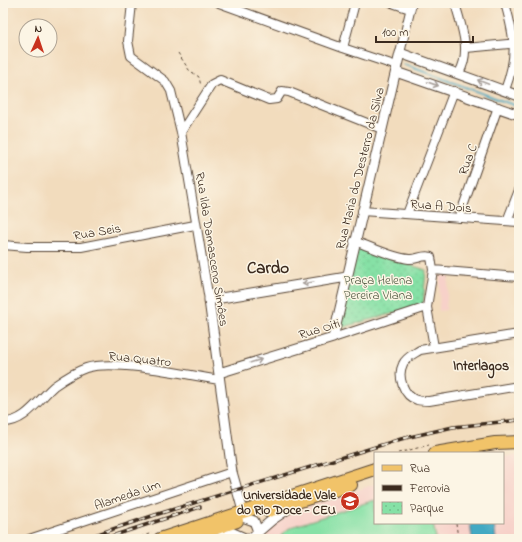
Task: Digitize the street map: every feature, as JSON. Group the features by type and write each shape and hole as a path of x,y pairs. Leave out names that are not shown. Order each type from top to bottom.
{"main road":[{"path":"441,452 482,445 519,442"},
{"path":"487,452 519,449"},
{"path":"185,539 200,537 244,515 374,469"},
{"path":"160,539 244,515 301,502 374,477"}],"street":[{"name":"Rua Ilda Damasceno Simôes","path":"132,3 128,42 131,56 168,85 181,132 220,376 232,472 244,515"},
{"path":"219,3 343,48 519,115"},
{"path":"343,48 355,3"},
{"path":"392,3 411,6"},
{"path":"455,3 466,48 465,59 459,73"},
{"path":"505,3 517,44 511,73 505,90"},
{"name":"Rua Maria do Desterro da Silva","path":"332,338 411,6"},
{"path":"466,48 517,44"},
{"path":"400,52 519,96"},
{"path":"181,132 203,96 212,84 220,80 269,100 277,99 282,92 286,91 382,129"},
{"path":"407,214 454,91"},
{"name":"Rua C","path":"459,218 498,107"},
{"path":"507,222 519,190"},
{"name":"Rua A Dois","path":"362,211 519,222"},
{"name":"Rua Seis","path":"3,245 27,248 80,247 195,225"},
{"path":"354,241 402,258 411,259 428,256 433,261 427,307 434,347"},
{"path":"432,270 519,277"},
{"path":"208,300 347,277"},
{"name":"Rua Oiti","path":"220,376 427,307"},
{"path":"519,334 420,350 407,358 403,364 400,374 402,386 409,395 416,400 430,401 519,386"},
{"name":"Rua Quatro","path":"3,422 17,420 64,379 86,368 98,365 220,376"},
{"name":"Alameda Um","path":"29,539 232,472"},
{"path":"214,530 229,531 242,538 251,538 257,536 278,515 301,502"},
{"path":"242,538 240,526 244,515 254,521 257,536"}],"path":[{"path":"178,53 190,70 199,77 203,96"},
{"path":"456,524 458,539"}],"shaded area":[{"path":"440,275 449,276 446,310 439,311"},
{"name":"Universidade Vale do Rio Doce - CEU","path":"504,456 519,456 519,539 266,539 268,531 280,520 293,512 374,484 374,524 504,524"}],"green space":[{"name":"Praça Helena Pereira Viana","path":"356,243 379,255 426,270 423,305 344,327 338,324"},
{"path":"374,500 374,524 433,524 436,539 278,539 288,529"}],"water":[{"path":"470,524 494,524 496,539 472,539"}],"waterway":[{"path":"403,64 519,107"}],"railway":[{"path":"83,539 155,515 401,439 453,427 519,420"},
{"path":"103,539 200,507"}],"place":[{"name":"Universidade Vale do Rio Doce - CEU","path":"350,501"}],"district":[{"name":"Cardo","path":"268,267"},
{"name":"Interlagos","path":"481,365"}]}
